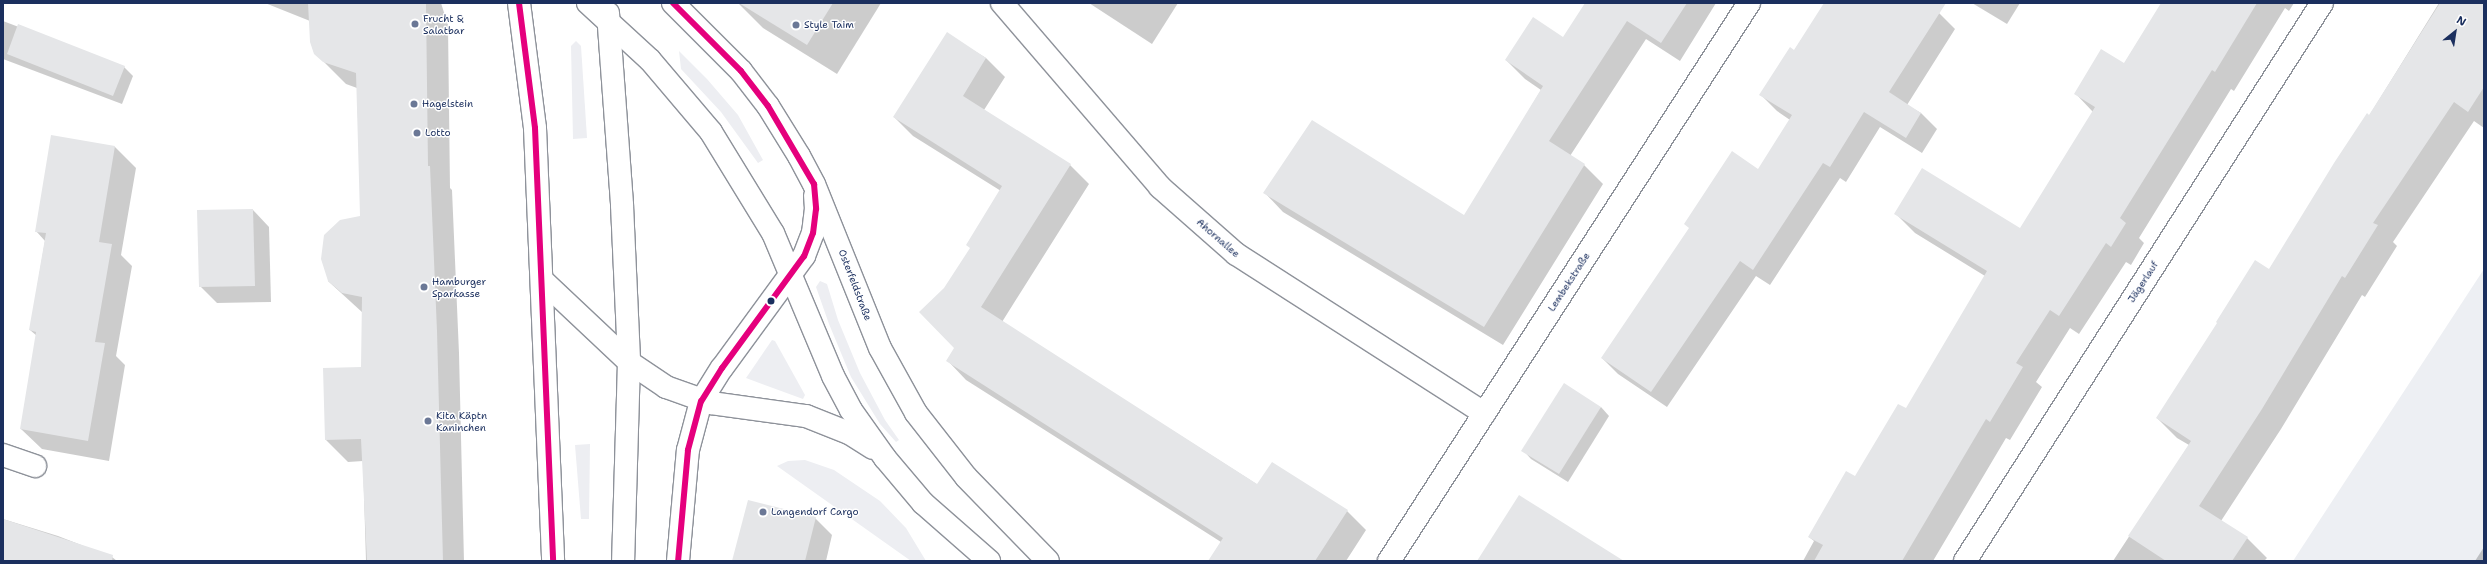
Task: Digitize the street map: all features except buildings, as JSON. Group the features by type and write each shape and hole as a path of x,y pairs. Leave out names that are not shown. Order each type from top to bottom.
{"main road":[{"path":"519,3 535,128 553,561"},
{"path":"588,3 608,12 711,132 773,234 832,376 852,410 885,458 923,503 989,561"},
{"name":"Osterfeldstraße","path":"673,3 710,38 745,77 768,106 814,184 880,348 916,413 966,477 1048,561"},
{"name":"Ahornallee","path":"1002,3 1160,187 1236,254 1484,413"},
{"name":"Lembekstraße","path":"1389,561 1749,3"},
{"name":"Jägerlauf","path":"1965,561 2322,3"},
{"path":"608,12 622,205 629,362 623,561"},
{"path":"678,561 688,450 701,401 722,368 791,276 804,256 813,233 816,209 814,184"},
{"path":"542,280 629,362 666,387 701,401 806,416 848,433 885,458"},
{"path":"3,455 35,466"}],"shaded area":[{"path":"576,41 581,46 587,138 573,139 571,46"},
{"path":"679,51 707,79 738,115 763,160 758,163 721,112 681,69"},
{"path":"2484,269 2484,561 2293,561"},
{"path":"820,281 827,284 838,320 860,373 885,420 899,440 896,442 880,424 851,377 829,324 816,287"},
{"path":"772,340 775,341 805,395 803,399 746,378"},
{"path":"590,444 589,519 581,519 575,445"},
{"path":"805,460 834,470 880,501 906,528 926,561 911,561 777,466 788,461"}],"transit line":[{"path":"519,3 535,128 553,561"},
{"path":"673,3 741,71 768,106 814,184 816,209 813,233 804,256 722,368 701,401 688,450 678,561"}],"place":[{"name":"Frucht & Salatbar","path":"415,24"},
{"name":"Style Taim","path":"796,25"},
{"name":"Hagelstein","path":"414,104"},
{"name":"Lotto","path":"417,133"},
{"name":"Hamburger Sparkasse","path":"424,287"},
{"name":"Kita Käptn Kaninchen","path":"428,421"},
{"name":"Langendorf Cargo","path":"763,512"}]}
